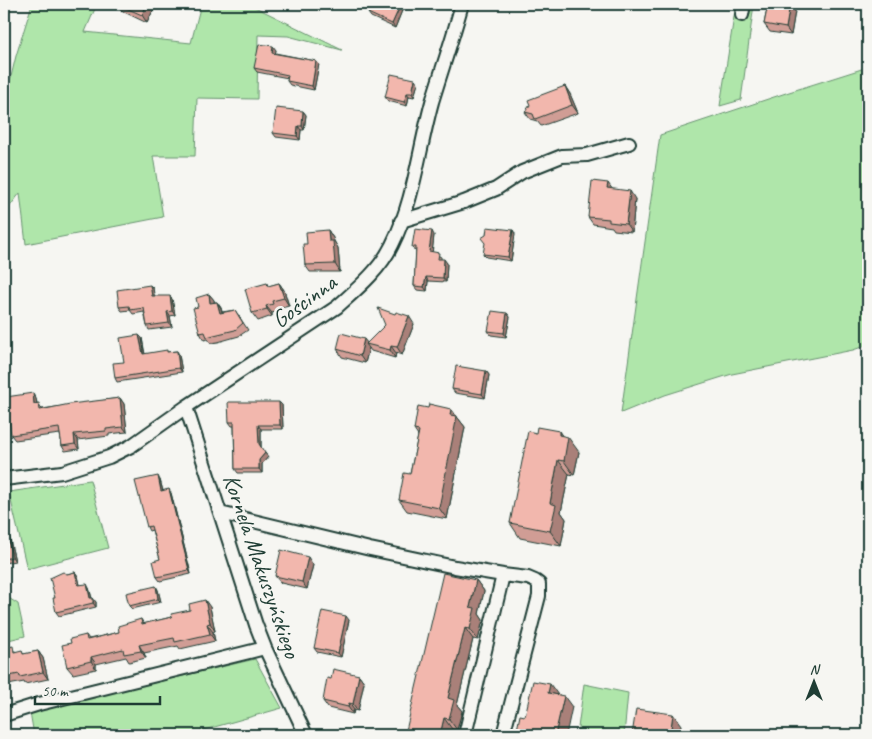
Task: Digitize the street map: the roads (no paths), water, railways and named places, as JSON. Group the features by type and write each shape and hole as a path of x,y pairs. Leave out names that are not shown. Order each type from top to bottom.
{"street":[{"name":"Gościnna","path":"4,479 62,472 110,457 131,446 336,307 359,288 392,246 402,221 410,196 432,102 462,4"},
{"path":"402,221 464,202 496,189 522,172 562,156 587,155 629,143"},
{"name":"Kornela Makuszyńskiego","path":"186,407 256,625 306,735"},
{"path":"220,513 370,549 503,575 528,578 539,584 540,591 503,735"},
{"path":"465,735 503,575"},
{"path":"4,715 39,704 265,648"}]}
